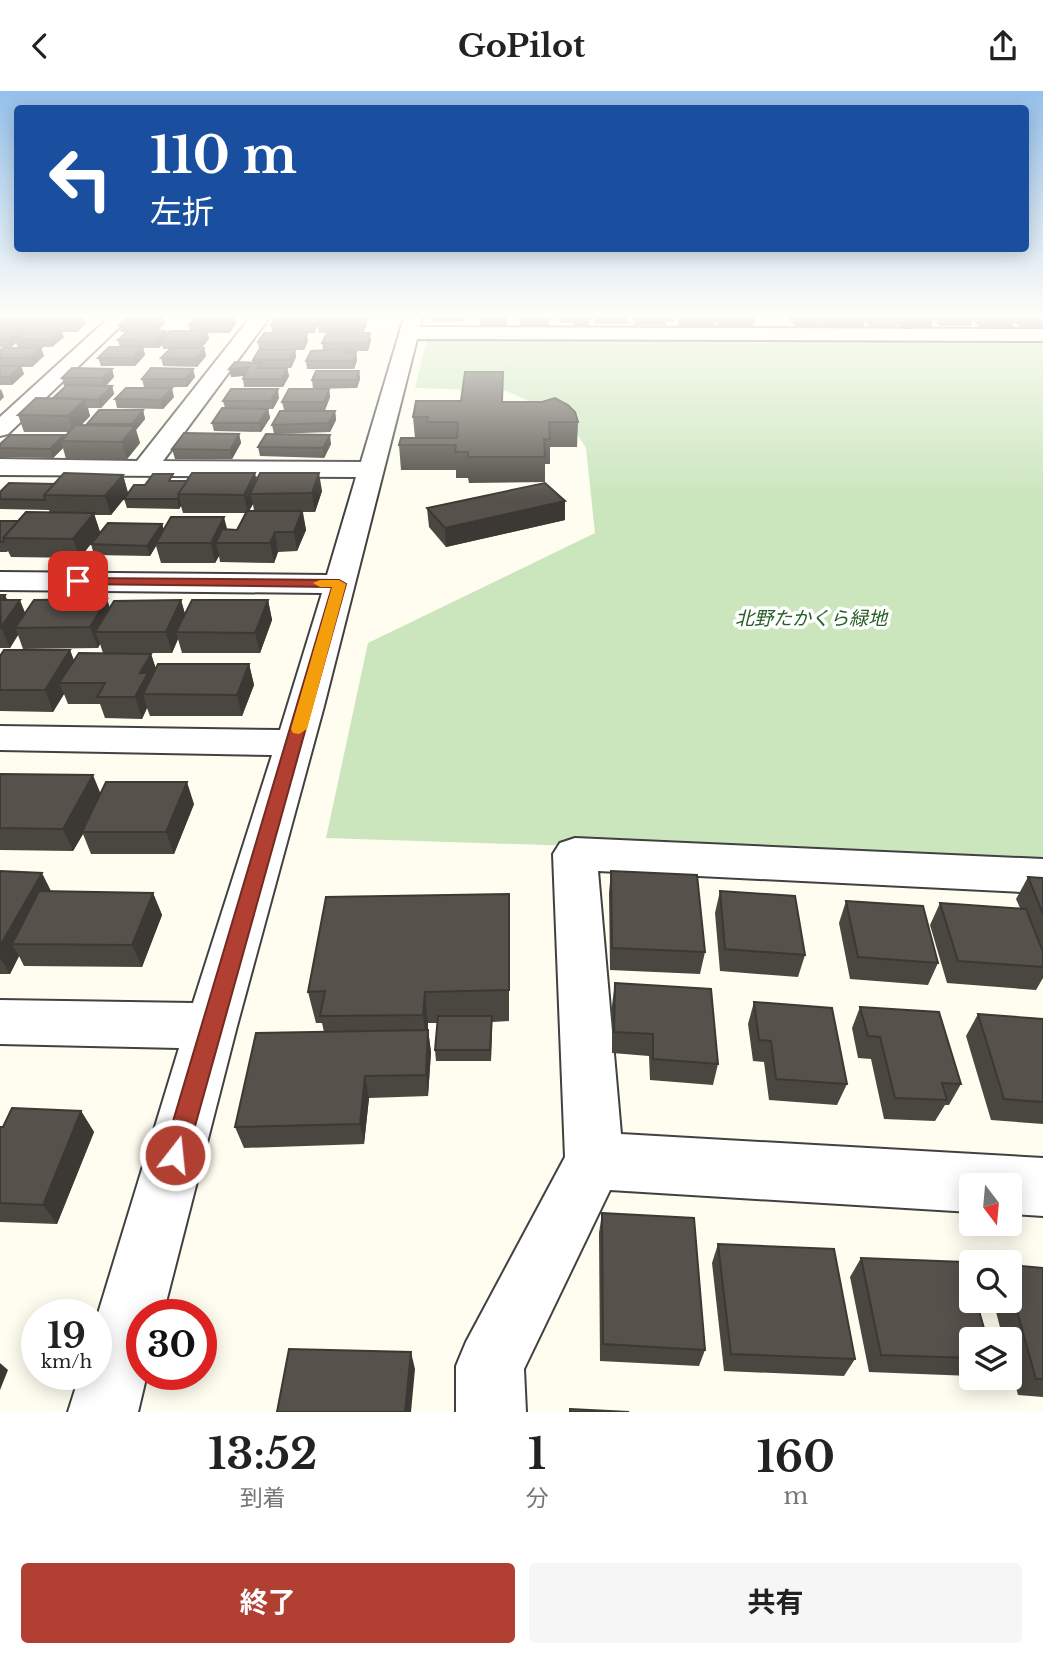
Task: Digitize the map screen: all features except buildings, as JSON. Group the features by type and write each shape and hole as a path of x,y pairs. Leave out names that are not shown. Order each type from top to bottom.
{"street":[{"path":"0,429 58,376"},
{"path":"143,470 216,376"},
{"path":"103,1412 211,1026 295,743 397,376"},
{"path":"0,467 369,470"},
{"path":"0,581 339,584"},
{"path":"0,738 295,743"},
{"path":"491,1412 490,1366 594,1161 575,854 1043,876"},
{"path":"0,1022 211,1026"},
{"path":"594,1161 1043,1187"}],"green space":[{"name":"北野たかくら緑地","path":"418,376 1043,376 1043,861 326,838 368,643 595,533 586,448 568,420 507,391 415,388"}],"slow traffic":[{"path":"299,729 339,584 320,583"}],"route":[{"path":"78,581 339,584 175,1155"}]}
